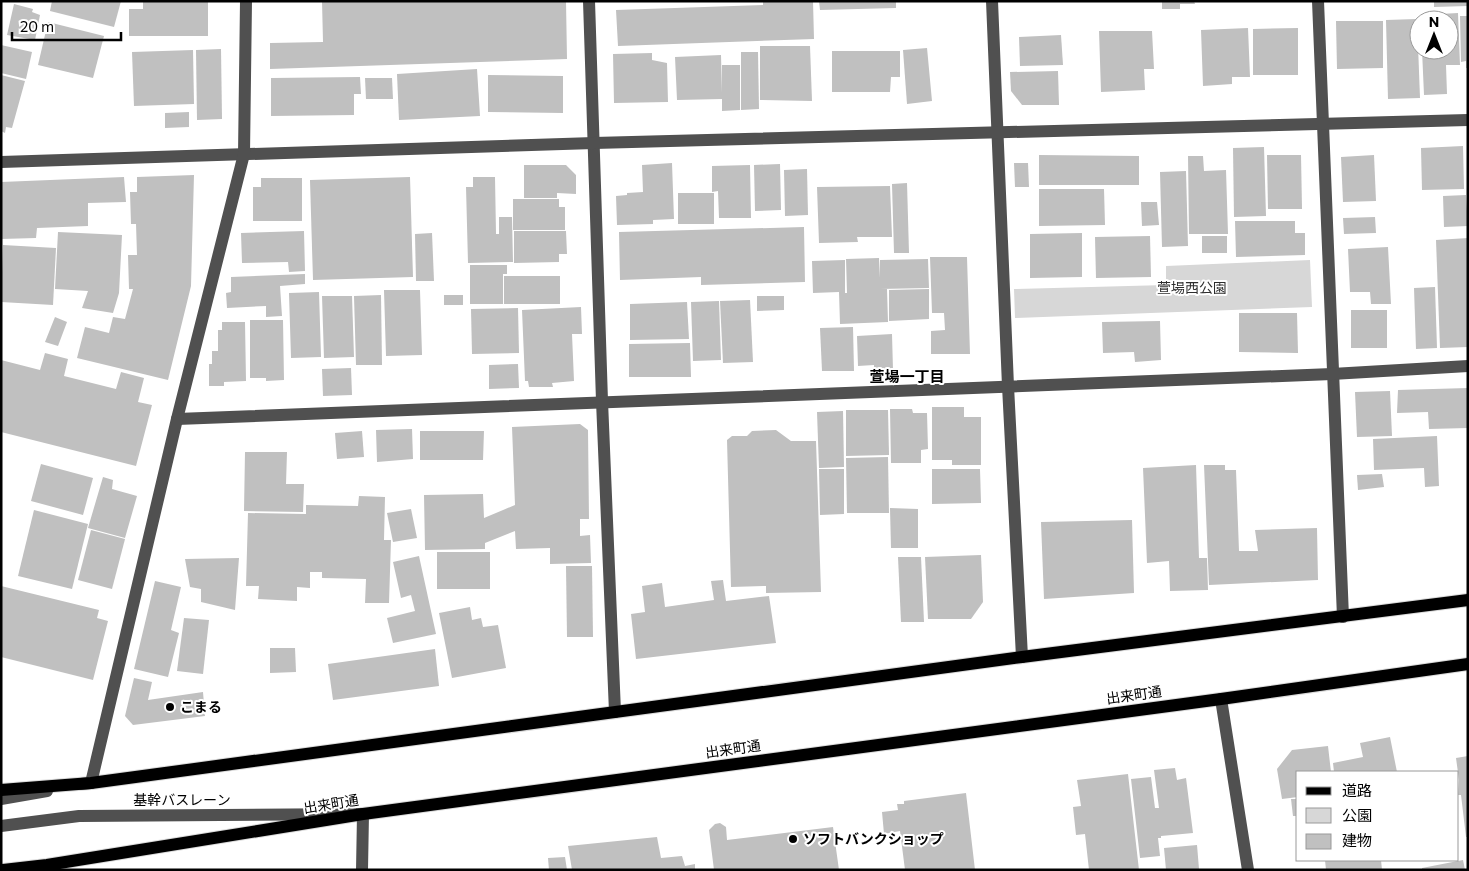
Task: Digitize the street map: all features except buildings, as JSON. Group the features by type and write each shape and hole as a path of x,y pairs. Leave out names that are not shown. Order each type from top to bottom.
{"main road":[{"path":"1,790 91,783 1022,657 1468,600"},
{"name":"出来町通","path":"3,870 47,867 363,814 1468,664"}],"street":[{"path":"1,800 91,783 177,419 244,154 246,1"},
{"path":"590,1 602,401 615,712"},
{"path":"992,1 1008,386 1022,657"},
{"path":"1318,1 1343,617"},
{"path":"1,162 1468,120"},
{"path":"177,419 1332,374 1468,366"},
{"path":"1221,699 1248,870"},
{"path":"362,870 363,814"},
{"name":"基幹バスレーン","path":"1,826 79,816 363,814"}],"green space":[{"name":"萱場西公園","path":"1310,260 1312,307 1015,318 1014,289 1166,285 1166,266"}],"place":[{"name":"こまる","path":"170,707"},
{"name":"ソフトバンクショップ","path":"793,839"}],"district":[{"name":"萱場一丁目","path":"907,377"}]}
